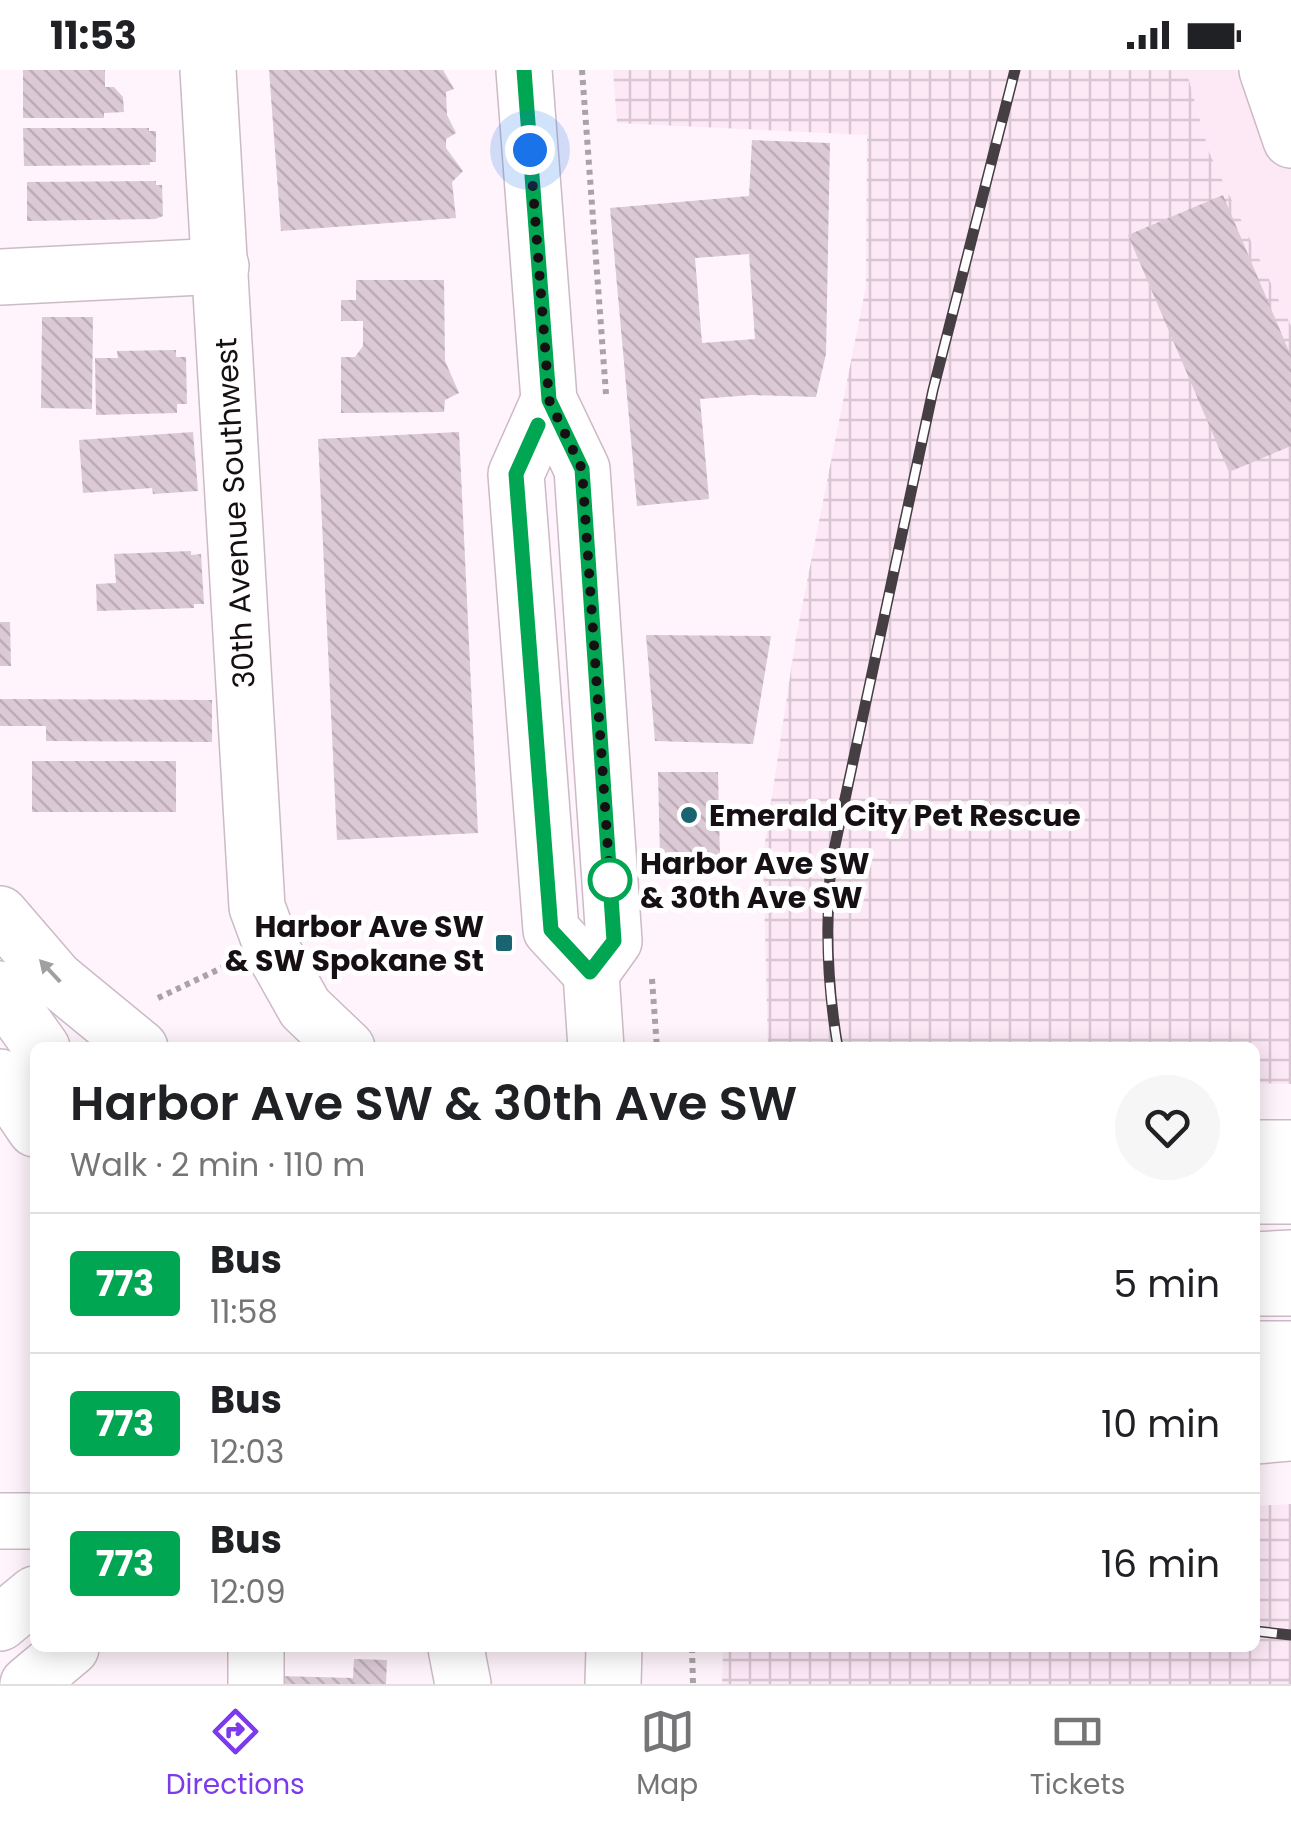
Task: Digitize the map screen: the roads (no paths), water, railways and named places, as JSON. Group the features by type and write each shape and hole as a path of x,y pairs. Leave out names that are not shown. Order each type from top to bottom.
{"main road":[{"name":"30th Avenue Southwest","path":"208,70 258,956 341,1042"},
{"path":"524,70 549,400 582,469 614,941 590,972 596,1042"},
{"path":"1266,70 1291,140"},
{"path":"0,277 221,266"},
{"path":"0,914 56,979 146,1024"},
{"path":"0,989 38,1042"},
{"path":"0,1077 30,1122"},
{"path":"1260,1148 1291,1148"},
{"path":"1260,1196 1291,1196"},
{"path":"1260,1260 1291,1258"},
{"path":"1260,1288 1291,1288"},
{"path":"1260,1349 1291,1348"},
{"path":"1260,1381 1291,1383"},
{"path":"1260,1436 1291,1433"},
{"path":"0,1521 30,1521"},
{"path":"0,1623 30,1598"},
{"path":"28,1684 65,1652"},
{"path":"256,1652 256,1684"},
{"path":"457,1652 463,1684"},
{"path":"614,1652 614,1684"}],"railway":[{"path":"837,1042 828,956 831,864 933,390 1015,70"},
{"path":"1260,1632 1291,1635"}],"place":[{"name":"Emerald City Pet Rescue","path":"689,815"},
{"name":"Harbor Ave SW & 30th Ave SW","path":"610,880"},
{"name":"Harbor Ave SW & SW Spokane St","path":"504,943"}]}
